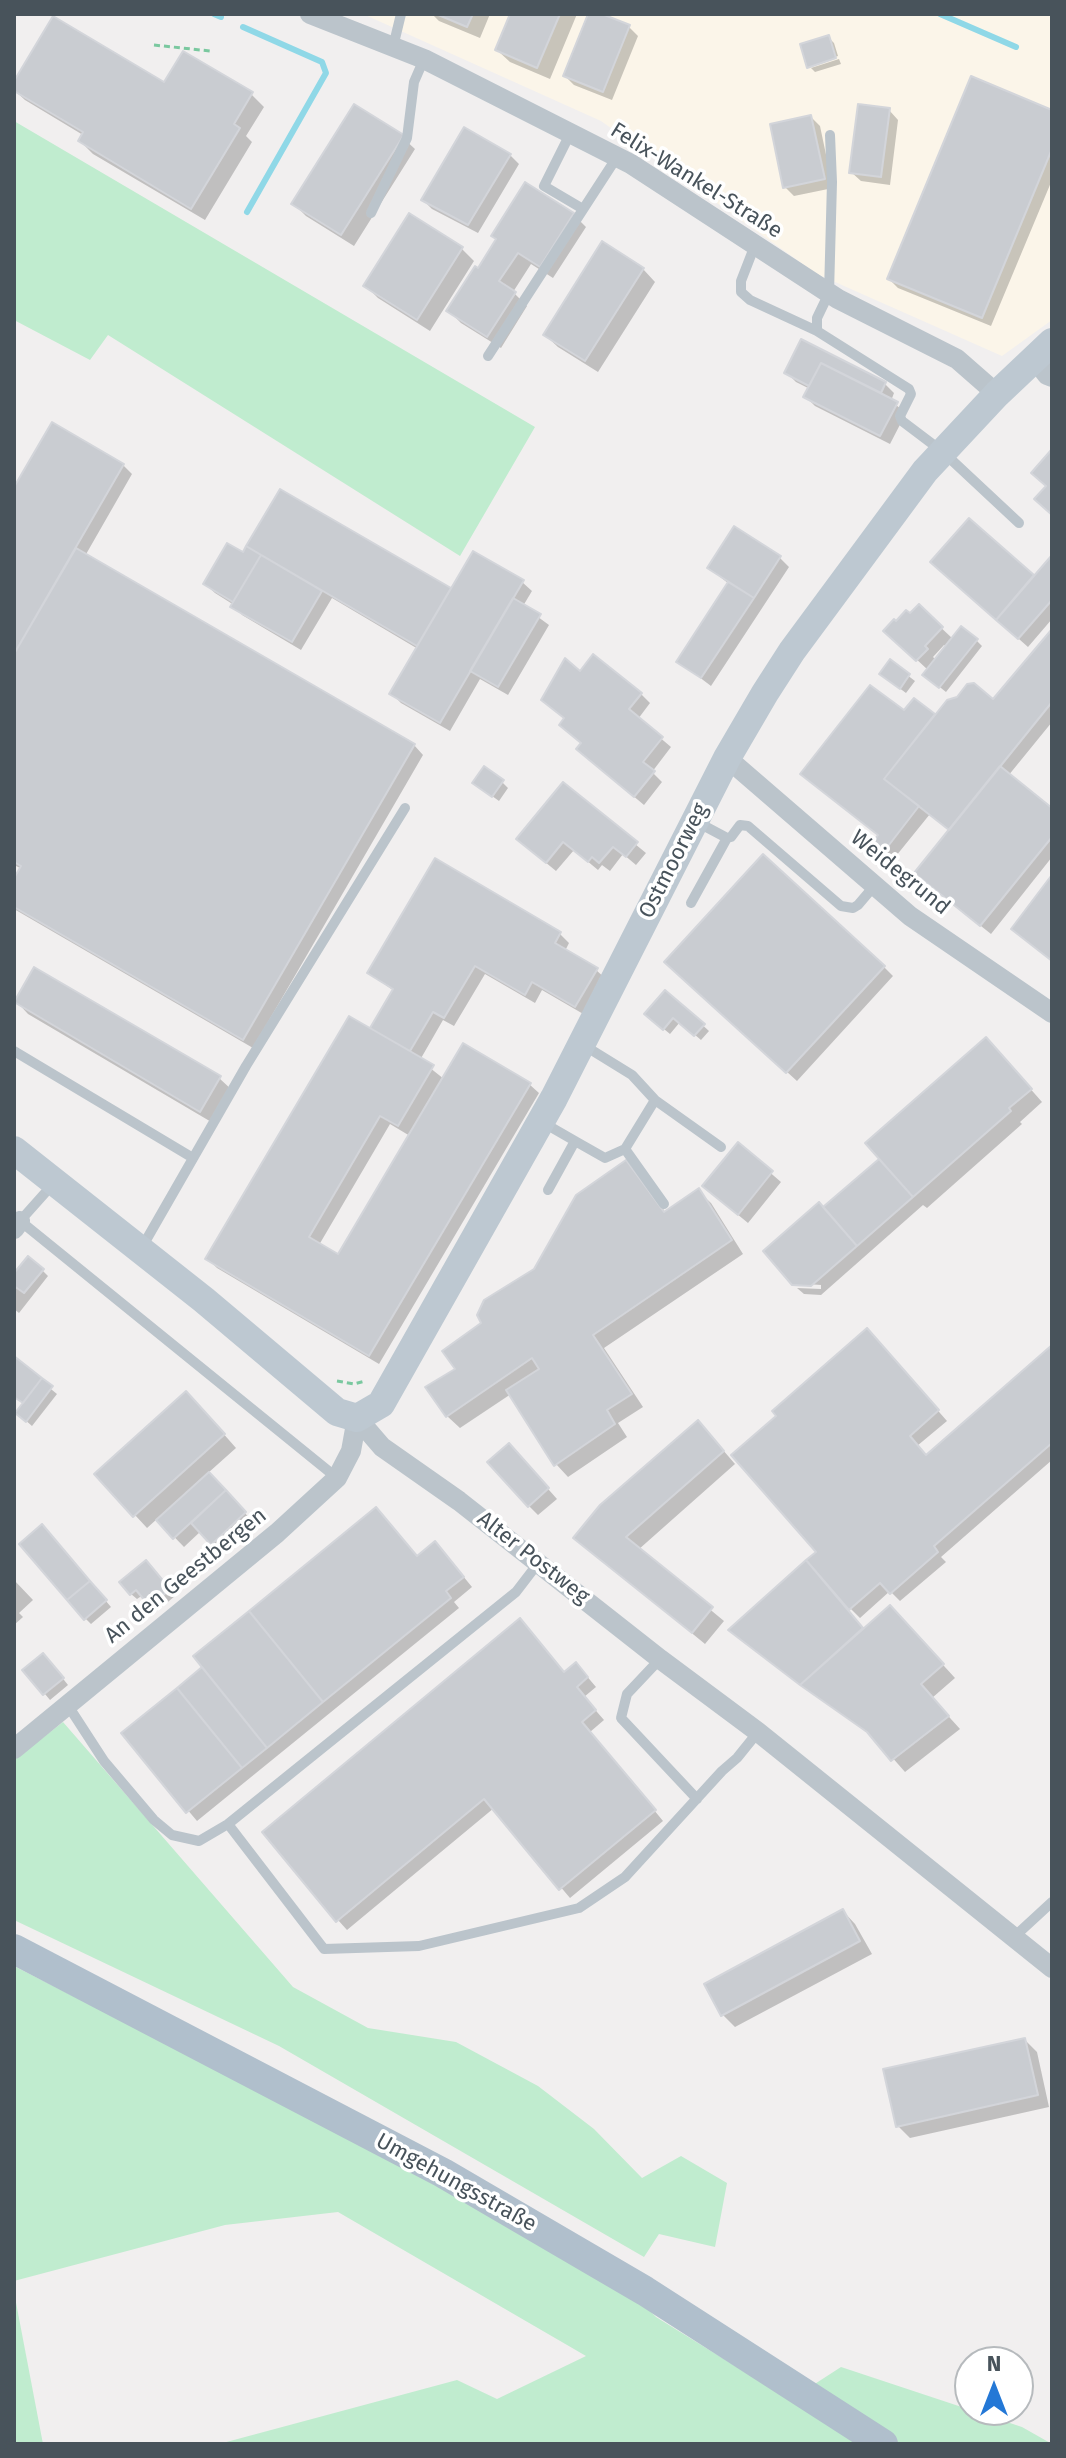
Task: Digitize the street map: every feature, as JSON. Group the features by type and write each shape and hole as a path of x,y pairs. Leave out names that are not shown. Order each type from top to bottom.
{"main road":[{"name":"Umgehungsstraße","path":"14,1949 443,2173 645,2291 883,2444"}],"street":[{"name":"Felix-Wankel-Straße","path":"310,14 424,59 617,157 829,293 957,359 997,394"},
{"name":"Ostmoorweg","path":"357,1418 381,1404 541,1121 727,758 792,651 925,471 997,394 1046,359"},
{"name":"Weidegrund","path":"727,758 910,916 1052,1013"},
{"name":"Alter Postweg","path":"14,1150 204,1300 337,1412 357,1418 382,1447 459,1501 758,1732 1052,1968"},
{"name":"An den Geestbergen","path":"14,1749 277,1533 337,1478 351,1451 357,1418"}],"lane":[{"path":"393,47 401,14"},
{"path":"371,213 407,138 414,82 424,59"},
{"path":"570,134 544,186 583,209"},
{"path":"817,331 817,318 829,293 830,135"},
{"path":"488,356 617,157"},
{"path":"755,245 741,281 741,292 750,300 817,331 909,389 910,399 901,419 943,452 1019,523"},
{"path":"141,1250 246,1066 405,808"},
{"path":"695,821 727,838"},
{"path":"691,903 727,838 740,825 748,826 841,906 858,905 875,885"},
{"path":"581,1044 632,1075 655,1100 721,1147"},
{"path":"14,1051 193,1158"},
{"path":"541,1121 605,1158 625,1149 655,1100"},
{"path":"548,1190 575,1141"},
{"path":"625,1149 664,1204"},
{"path":"54,1182 16,1222 337,1478"},
{"path":"67,1704 104,1761 154,1820 172,1835 199,1841 228,1824 516,1592 539,1562"},
{"path":"660,1659 627,1694 621,1718 697,1799"},
{"path":"228,1824 324,1949 419,1946 579,1908 625,1877 758,1732"},
{"path":"1014,1937 1052,1902"}],"path":[{"path":"154,45 210,51"},
{"path":"329,1380 354,1384 367,1381"}],"shaded area":[{"path":"363,14 1052,14 1052,320 1002,356 817,274 601,121"}],"green space":[{"path":"14,121 535,427 460,556 108,335 90,360 14,320"},
{"path":"63,1722 293,1987 368,2028 456,2042 538,2086 594,2129 642,2178 681,2156 727,2183 715,2247 659,2234 644,2257 279,2046 14,1920 14,1760"},
{"path":"14,1966 226,2074 625,2286 656,2317 790,2400 841,2367 954,2404 954,2426 1019,2426 1052,2444 219,2444 457,2380 497,2399 586,2356 338,2212 225,2225 14,2281"},
{"path":"14,2292 43,2444 14,2444"}],"building":[{"path":"436,14 473,14 467,27"},
{"path":"510,14 560,14 537,68 495,50"},
{"path":"588,14 602,14 630,25 603,92 563,76"},
{"path":"53,16 164,82 183,51 253,92 234,124 240,128 191,209 78,141 83,132 14,91 14,81"},
{"path":"829,35 836,58 807,68 800,44"},
{"path":"971,76 1052,110 1052,149 982,318 887,279"},
{"path":"354,104 404,135 341,235 291,204"},
{"path":"858,104 890,108 881,177 849,173"},
{"path":"811,115 825,179 783,188 770,124"},
{"path":"464,127 511,154 468,225 421,200"},
{"path":"525,182 574,213 540,267 518,253 499,281 516,292 487,337 446,311 496,239 491,236"},
{"path":"409,213 463,247 417,320 363,286"},
{"path":"602,241 644,268 585,361 543,335"},
{"path":"801,339 886,382 881,393 821,363 809,386 784,373"},
{"path":"821,363 898,402 880,436 803,397"},
{"path":"52,422 124,464 14,654 14,487"},
{"path":"1052,449 1052,515 1034,499 1046,486 1031,473"},
{"path":"280,489 451,588 417,646 246,546"},
{"path":"969,518 1034,575 996,620 930,562"},
{"path":"734,526 781,556 754,598 707,568"},
{"path":"227,543 243,552 246,546 261,555 233,602 203,584"},
{"path":"76,548 415,744 243,1040 14,907 14,878 21,866 14,862 14,654"},
{"path":"473,551 524,580 440,723 389,694"},
{"path":"261,555 322,591 292,642 230,607"},
{"path":"1052,555 1052,600 1018,639 996,620"},
{"path":"728,582 754,598 701,678 676,662"},
{"path":"513,598 541,614 498,687 470,671"},
{"path":"919,604 943,627 916,661 883,631 906,610 910,613"},
{"path":"961,626 978,639 939,688 922,675"},
{"path":"1052,629 1052,702 949,830 884,779 947,700 957,697 967,684 974,683 993,699"},
{"path":"593,654 642,693 629,709 663,737 643,762 655,771 634,797 576,749 581,743 559,725 564,718 541,700 565,658 580,671"},
{"path":"890,659 910,674 900,689 879,674"},
{"path":"870,685 904,710 914,698 935,714 884,779 919,806 882,854 871,845 878,835 800,774"},
{"path":"484,766 504,780 492,797 472,783"},
{"path":"1000,766 1052,808 1052,837 980,926 914,873"},
{"path":"563,782 638,842 626,857 613,847 599,863 592,857 588,862 563,842 546,863 516,839"},
{"path":"763,854 885,966 786,1073 664,962"},
{"path":"435,858 561,932 555,943 598,968 575,1007 532,982 525,995 475,966 444,1018 433,1012 410,1051 370,1028 393,989 367,973"},
{"path":"1052,877 1052,961 1011,929"},
{"path":"34,967 221,1076 200,1112 14,1002"},
{"path":"665,990 705,1024 694,1036 673,1018 663,1030 644,1014"},
{"path":"349,1016 434,1065 398,1126 380,1116 309,1237 338,1254 463,1043 531,1083 369,1356 205,1259"},
{"path":"986,1037 1032,1089 913,1197 865,1143"},
{"path":"738,1142 773,1171 738,1215 702,1186"},
{"path":"879,1159 913,1197 857,1246 823,1207"},
{"path":"626,1160 664,1212 699,1188 732,1240 593,1335 632,1394 607,1410 615,1424 554,1466 506,1390 539,1369 532,1358 446,1417 425,1387 455,1369 442,1351 481,1323 477,1315 484,1300 534,1269 576,1195"},
{"path":"819,1202 857,1246 811,1286 792,1285 763,1251"},
{"path":"28,1256 44,1269 24,1293 14,1286 14,1273"},
{"path":"867,1328 939,1410 910,1436 926,1455 1052,1345 1052,1443 934,1546 938,1552 890,1594 880,1583 849,1610 806,1560 816,1552 731,1455 776,1416 772,1411"},
{"path":"14,1356 42,1378 23,1403 14,1397"},
{"path":"42,1378 53,1386 26,1422 15,1413"},
{"path":"186,1391 225,1434 133,1517 94,1474"},
{"path":"698,1420 724,1451 626,1537 713,1607 692,1633 573,1538 600,1505"},
{"path":"509,1443 549,1488 528,1507 487,1462"},
{"path":"209,1472 226,1490 173,1539 156,1520"},
{"path":"226,1490 246,1512 211,1545 191,1523"},
{"path":"376,1507 417,1556 435,1541 464,1577 446,1591 451,1598 323,1702 249,1611"},
{"path":"42,1524 90,1581 67,1600 19,1544"},
{"path":"146,1560 170,1589 150,1607 136,1590 130,1595 119,1582"},
{"path":"806,1560 863,1628 800,1685 728,1630"},
{"path":"90,1581 107,1600 84,1620 67,1600"},
{"path":"890,1605 944,1664 921,1684 949,1716 891,1761 867,1732 800,1685"},
{"path":"249,1611 323,1702 267,1748 193,1656"},
{"path":"520,1618 564,1672 576,1662 588,1677 577,1687 596,1710 582,1722 656,1810 559,1890 484,1799 336,1922 262,1832"},
{"path":"43,1653 64,1678 43,1695 22,1670"},
{"path":"202,1667 267,1748 242,1768 177,1688"},
{"path":"177,1688 242,1768 186,1813 121,1733"},
{"path":"843,1909 860,1941 721,2016 704,1984"},
{"path":"1025,2038 1038,2095 896,2127 883,2069"}],"waterway":[{"path":"214,14 221,17"},
{"path":"940,14 1016,47"},
{"path":"243,27 322,62 326,73 247,212"}]}
